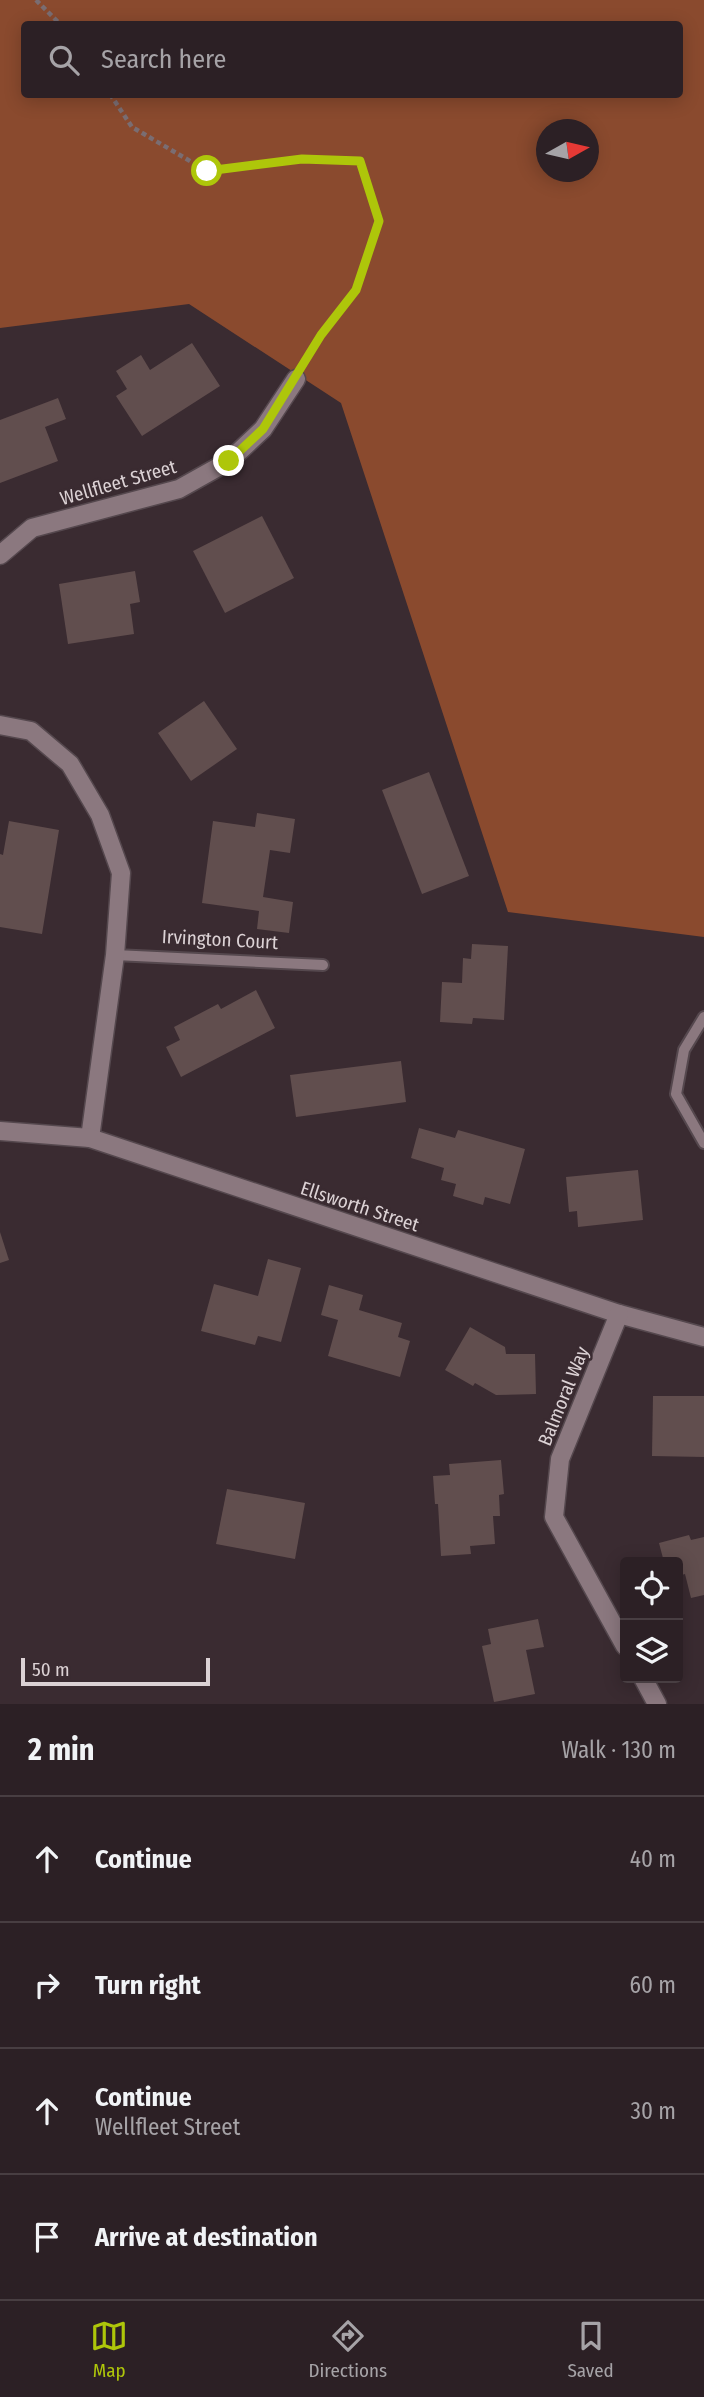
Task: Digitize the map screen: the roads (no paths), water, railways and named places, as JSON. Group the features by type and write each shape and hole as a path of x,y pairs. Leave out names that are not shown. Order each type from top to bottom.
{"street":[{"name":"Wellfleet Street","path":"0,555 32,528 179,489 229,461 263,429 296,379"},
{"path":"0,725 31,731 70,764 100,815 121,873 116,955 90,1138"},
{"name":"Ellsworth Street","path":"0,1131 90,1138 619,1314 704,1338"},
{"name":"Balmoral Way","path":"619,1314 560,1459 554,1517 620,1637"},
{"path":"646,1683 657,1704"}],"lane":[{"name":"Irvington Court","path":"116,955 323,965"},
{"path":"704,1017 684,1050 676,1094 704,1143"}]}
